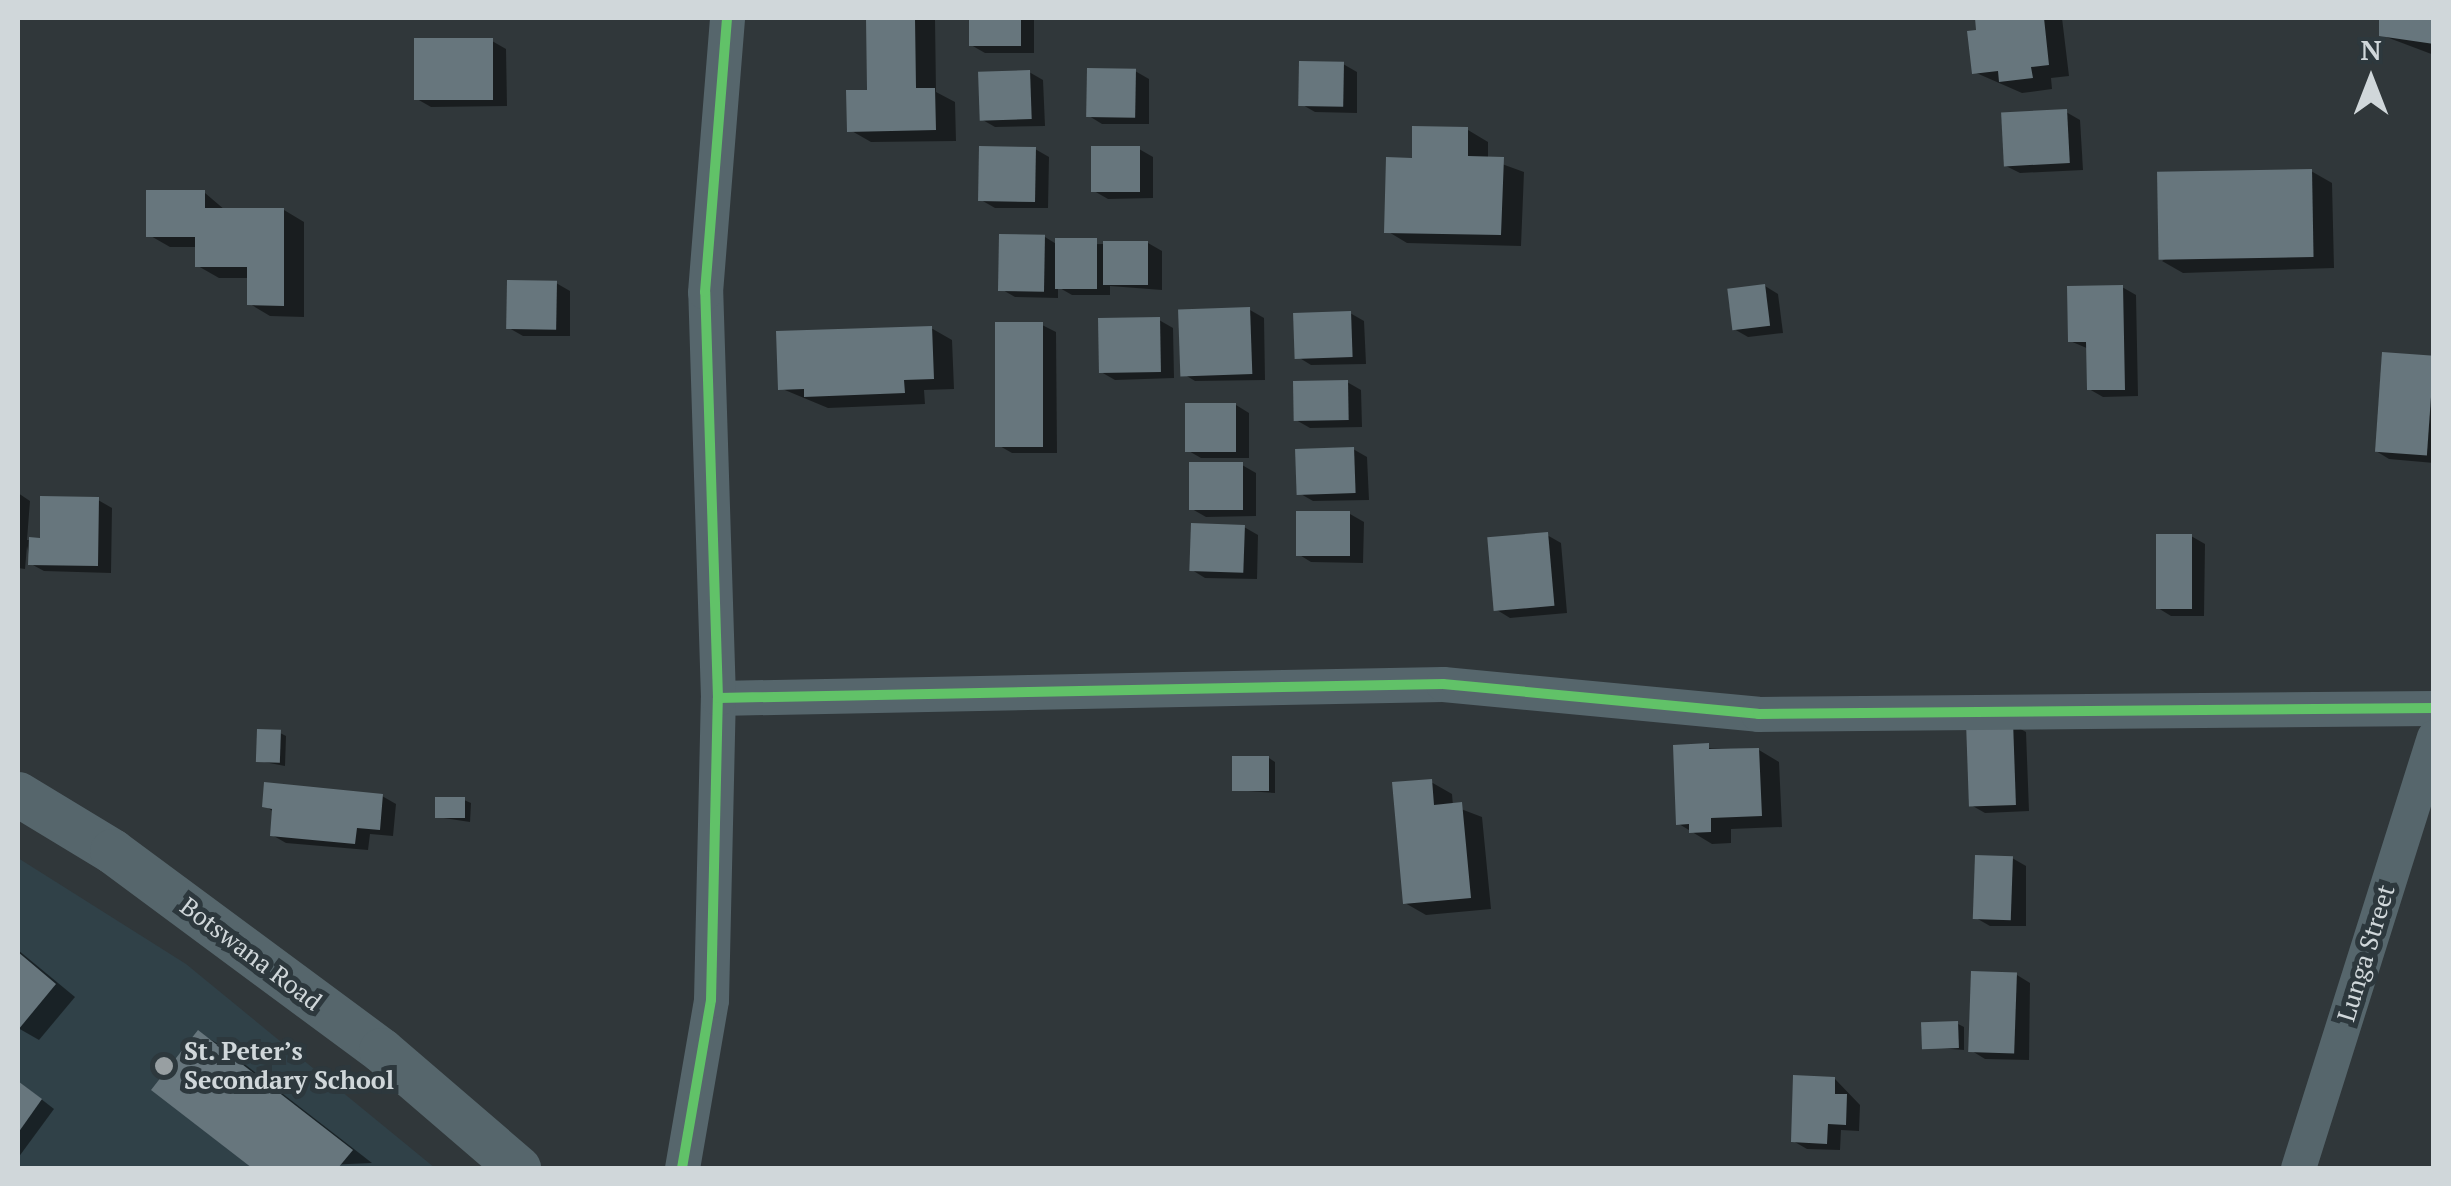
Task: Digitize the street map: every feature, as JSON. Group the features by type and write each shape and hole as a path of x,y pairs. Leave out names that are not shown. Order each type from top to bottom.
{"street":[{"path":"682,1168 712,1000 718,698 706,292 727,18"},
{"path":"718,698 1443,684 1758,714 2434,708"},
{"name":"Lunga Street","path":"2298,1168 2434,737"},
{"name":"Botswana Road","path":"18,794 112,851 381,1050 518,1168"}],"shaded area":[{"name":"St. Peter’s Secondary School","path":"18,858 186,964 435,1168 18,1168"}],"building":[{"path":"866,18 915,18 916,88 935,88 936,130 847,132 846,90 867,90"},
{"path":"969,18 1021,18 1021,46 969,46"},
{"path":"1975,18 2044,18 2049,65 2031,67 2033,78 1999,82 1998,71 1972,74 1967,31 1976,30"},
{"path":"2379,18 2434,18 2434,44 2379,36"},
{"path":"414,38 493,38 493,100 414,100"},
{"path":"1299,61 1344,62 1343,107 1298,106"},
{"path":"1087,68 1136,69 1135,118 1086,117"},
{"path":"1030,70 1032,119 980,121 978,72"},
{"path":"2067,109 2070,163 2004,166 2001,112"},
{"path":"1412,126 1468,127 1468,156 1504,157 1501,235 1384,233 1386,157 1412,158"},
{"path":"979,146 1036,147 1035,202 978,201"},
{"path":"1091,146 1140,146 1140,192 1091,192"},
{"path":"2312,169 2314,257 2159,260 2157,172"},
{"path":"146,190 205,190 205,208 284,208 284,306 247,305 247,267 195,267 195,237 146,237"},
{"path":"999,234 1045,235 1044,292 998,291"},
{"path":"1055,238 1097,238 1097,289 1055,289"},
{"path":"1103,241 1148,241 1148,285 1103,285"},
{"path":"507,280 557,281 556,330 506,329"},
{"path":"1765,284 1770,326 1732,330 1727,289"},
{"path":"2123,285 2125,390 2087,390 2086,342 2068,342 2067,286"},
{"path":"1250,307 1252,374 1180,376 1178,310"},
{"path":"1351,311 1353,357 1295,359 1293,313"},
{"path":"1160,317 1161,372 1099,373 1098,318"},
{"path":"995,322 1043,322 1043,447 995,447"},
{"path":"932,326 934,379 904,380 905,393 804,397 804,389 778,390 776,331"},
{"path":"2382,352 2434,356 2427,455 2375,452"},
{"path":"1348,380 1349,420 1294,421 1293,381"},
{"path":"1185,403 1236,403 1236,452 1185,452"},
{"path":"1354,447 1356,493 1297,495 1295,449"},
{"path":"1189,462 1243,462 1243,510 1189,510"},
{"path":"40,496 99,497 98,566 28,565 29,537 40,538"},
{"path":"1296,511 1350,511 1350,556 1296,556"},
{"path":"1191,523 1245,525 1243,573 1189,571"},
{"path":"1548,532 1554,606 1494,611 1487,537"},
{"path":"2156,534 2192,534 2192,609 2156,609"},
{"path":"2013,721 2016,805 1969,807 1966,723"},
{"path":"257,729 281,730 280,763 256,762"},
{"path":"1709,743 1709,749 1759,748 1762,816 1711,818 1711,832 1689,833 1689,824 1676,825 1673,745"},
{"path":"1232,756 1269,756 1269,791 1232,791"},
{"path":"1432,779 1434,805 1462,802 1471,898 1403,904 1392,782"},
{"path":"264,782 383,794 380,830 357,828 355,844 270,836 272,809 262,807"},
{"path":"435,797 465,797 465,818 435,818"},
{"path":"1975,855 2013,856 2011,920 1973,919"},
{"path":"18,952 56,984 18,1030"},
{"path":"1971,971 2017,973 2014,1054 1968,1052"},
{"path":"1958,1021 1959,1048 1922,1049 1921,1022"},
{"path":"198,1030 353,1150 338,1168 252,1168 151,1090"},
{"path":"1793,1075 1835,1077 1835,1094 1847,1094 1846,1125 1828,1124 1827,1144 1791,1142"},
{"path":"18,1081 42,1099 18,1133"}],"cycle path":[{"path":"682,1168 711,1000 718,698 705,292 727,18"},
{"path":"718,698 1443,684 1758,714 2434,708"}],"place":[{"name":"St. Peter’s Secondary School","path":"164,1066"}]}
